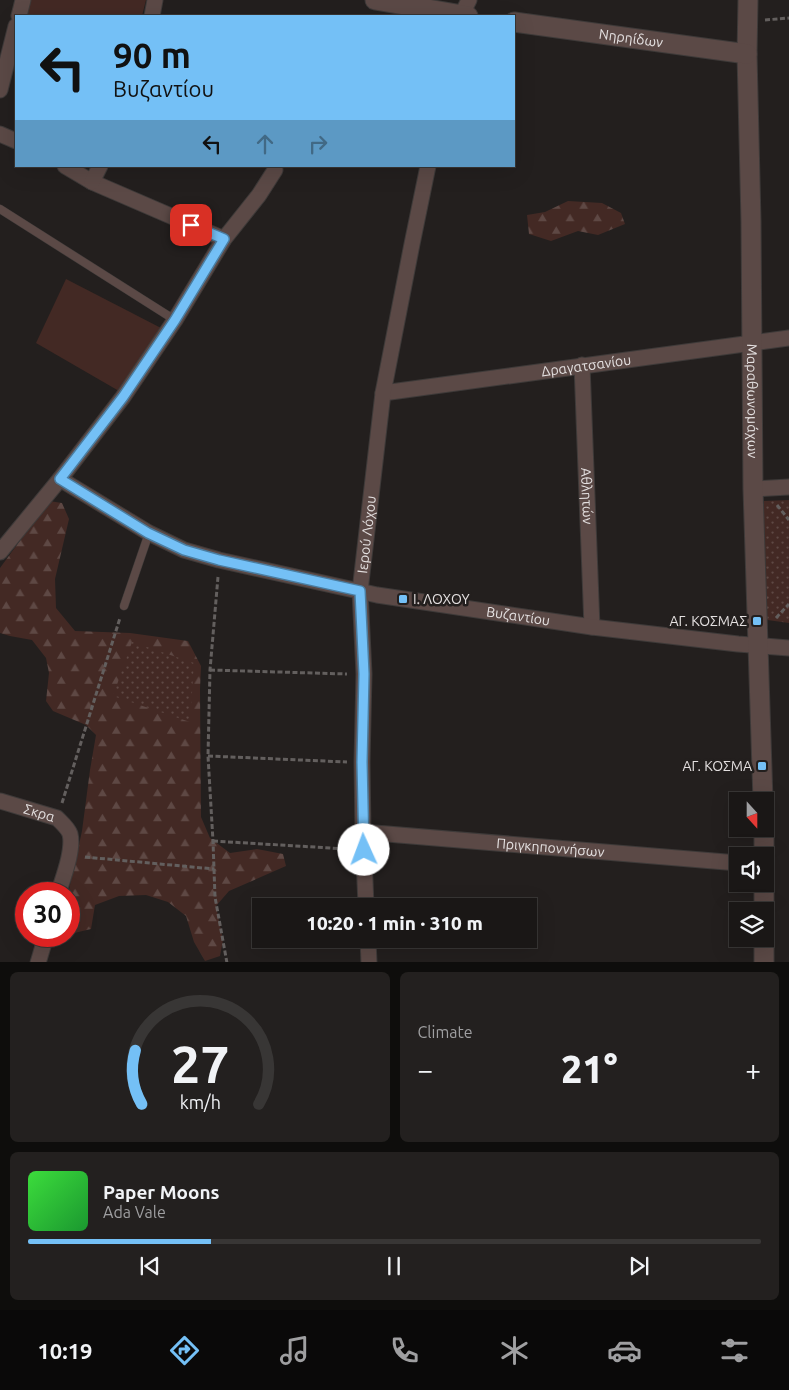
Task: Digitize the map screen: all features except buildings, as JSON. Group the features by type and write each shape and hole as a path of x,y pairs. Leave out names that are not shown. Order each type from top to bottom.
{"street":[{"path":"19,15 23,0"},
{"path":"152,15 155,0"},
{"path":"375,0 465,12"},
{"name":"Μαραθωνομάχων","path":"748,0 747,54 751,222 753,489 763,792"},
{"name":"Νηρηίδων","path":"515,22 747,54"},
{"path":"0,90 15,30"},
{"path":"0,134 15,141"},
{"path":"66,167 92,182 224,239"},
{"path":"92,182 100,167"},
{"name":"Ιερού Λόχου","path":"366,898 362,762 364,674 360,591 383,393 428,167"},
{"path":"0,552 60,479 123,397 175,320 224,239 259,195 275,170"},
{"name":"Δραγατσανίου","path":"383,393 789,338"},
{"name":"Αθλητών","path":"582,365 592,626"},
{"name":"Βυζαντίου","path":"60,479 148,533 184,550 219,560 376,595 592,626 789,648"},
{"path":"753,489 789,487"},
{"name":"Σκρα","path":"0,801 57,818 64,824 70,833 71,844 61,882"},
{"name":"Πριγκηποννήσων","path":"363,832 729,862"},
{"path":"38,962 43,947"},
{"path":"764,947 764,962"},
{"path":"368,948 369,962"}],"lane":[{"path":"0,209 175,320"},
{"path":"124,606 148,533"}],"path":[{"path":"219,560 210,670 208,756 215,897 227,962"},
{"path":"57,818 124,606"},
{"path":"210,670 364,674"},
{"path":"208,756 362,762"},
{"path":"213,841 364,850"},
{"path":"69,856 214,869"}],"green space":[{"path":"26,0 146,0 142,15 22,15"},
{"path":"568,201 602,203 621,213 625,224 598,235 578,231 551,241 529,234 527,215 545,212"},
{"path":"66,279 161,328 119,391 36,343"},
{"path":"789,500 789,623 761,619 764,501"},
{"path":"49,501 62,503 69,519 55,579 56,608 75,631 130,633 188,641 201,666 201,817 210,838 230,853 257,849 283,854 286,866 229,891 216,906 223,940 220,956 205,961 194,942 186,916 168,902 146,895 119,896 95,905 91,929 80,932 80,882 71,882 82,831 96,735 86,725 53,711 46,701 49,673 46,658 32,640 0,633 0,568"},
{"path":"132,642 194,663 190,722 113,696"}],"place":[{"name":"Ι. ΛΟΧΟΥ","path":"403,599"},
{"name":"ΑΓ. ΚΟΣΜΑΣ","path":"757,621"},
{"name":"ΑΓ. ΚΟΣΜΑ","path":"762,766"}],"route":[{"path":"191,225 224,239 175,320 123,397 60,479 148,533 184,550 219,560 360,591 364,674 362,762 364,850"}]}
